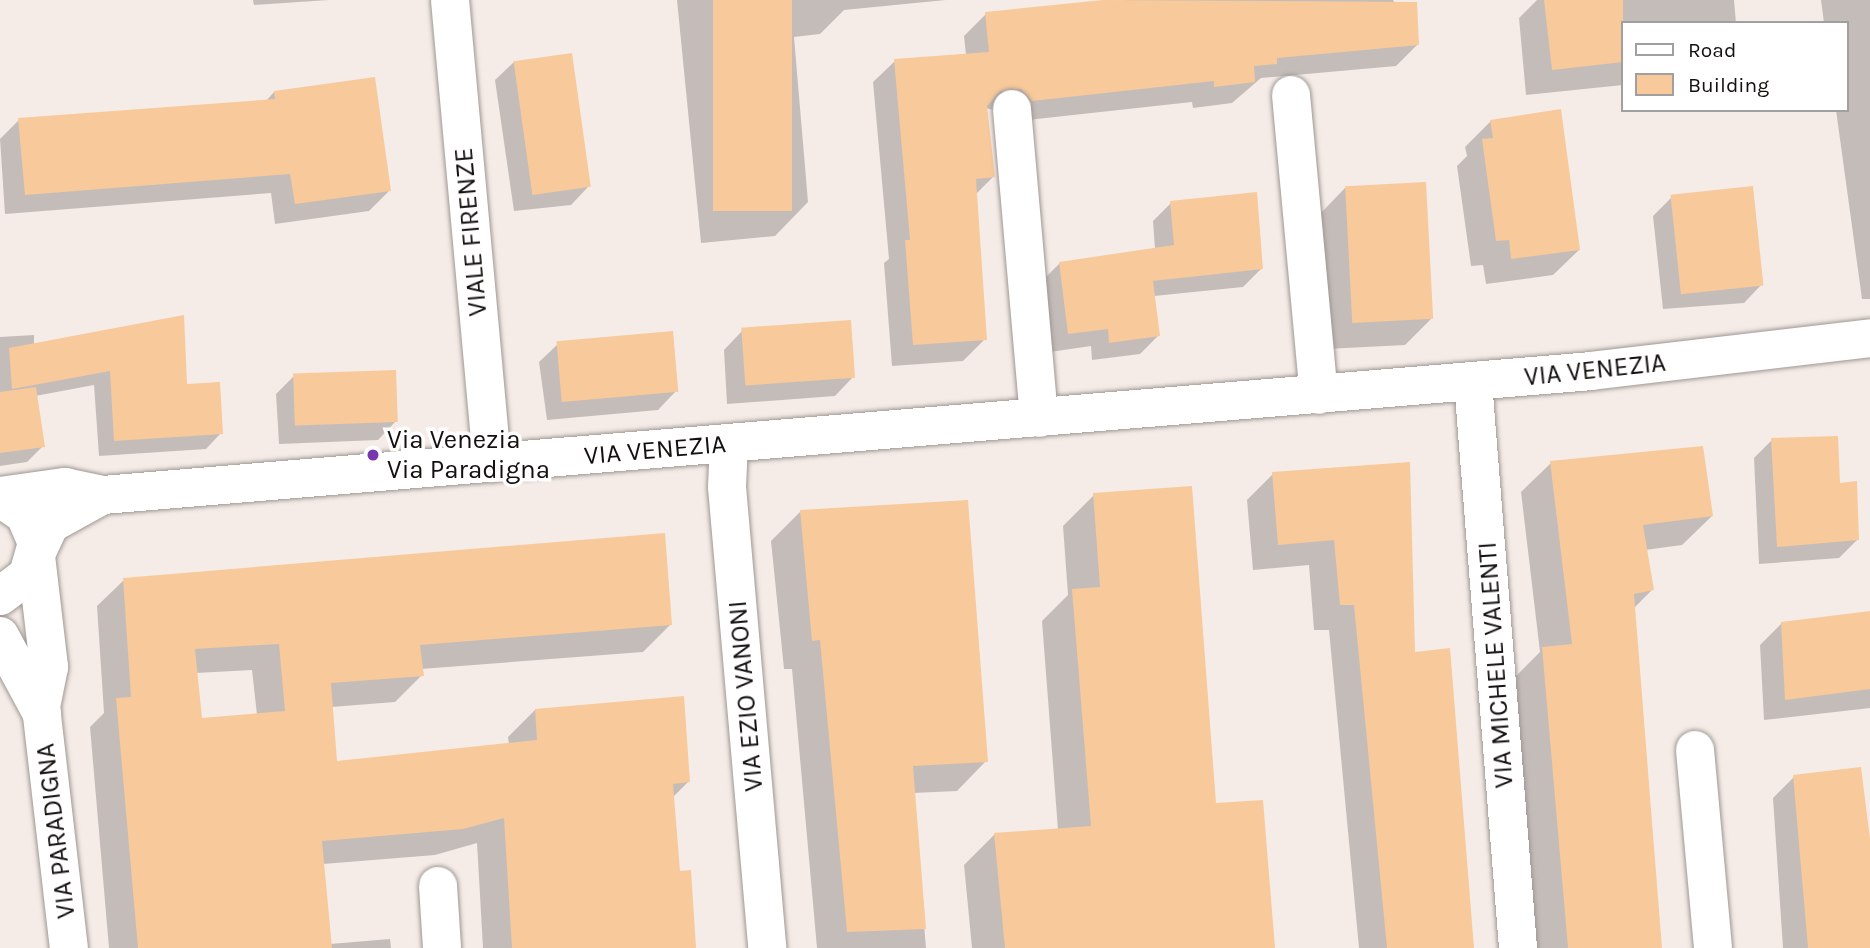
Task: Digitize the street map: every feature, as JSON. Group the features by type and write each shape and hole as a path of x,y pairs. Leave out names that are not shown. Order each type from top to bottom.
{"street":[{"name":"VIALE FIRENZE","path":"450,0 492,463"},
{"path":"1291,95 1319,395"},
{"path":"1012,109 1039,418"},
{"name":"VIA VENEZIA","path":"0,497 65,486 103,495 1473,382 1870,338"},
{"name":"VIA MICHELE VALENTI","path":"1473,382 1518,948"},
{"name":"VIA EZIO VANONI","path":"729,444 727,486 767,948"},
{"name":"VIA VENEZIA","path":"0,596 20,584 50,524 103,495"},
{"name":"VIA PARADIGNA","path":"0,497 18,507 31,523 36,554 48,667 42,714 69,948"},
{"name":"VIA PARADIGNA","path":"0,636 42,714"},
{"path":"1695,750 1713,948"},
{"path":"439,886 442,948"}],"building":[{"path":"713,0 792,0 792,211 713,211"},
{"path":"1103,0 1417,2 1419,45 1277,58 1277,64 1254,66 1255,82 1214,87 1214,81 1032,101 1021,89 1000,91 987,106 995,177 976,179 987,340 913,345 905,240 910,240 894,59 989,52 985,12"},
{"path":"1544,0 1623,0 1622,62 1552,70"},
{"path":"572,53 591,187 532,195 514,61"},
{"path":"375,77 391,191 295,204 290,174 25,195 18,118 275,99 274,91"},
{"path":"1561,109 1580,250 1511,259 1509,240 1496,241 1482,139 1493,138 1490,120"},
{"path":"1426,182 1433,319 1352,323 1345,186"},
{"path":"1753,186 1763,285 1681,294 1670,195"},
{"path":"1257,192 1263,269 1153,281 1160,336 1109,343 1108,329 1068,334 1059,262 1174,245 1170,201"},
{"path":"184,315 187,384 220,382 223,434 114,441 110,371 12,389 9,348"},
{"path":"851,320 855,378 745,386 741,328"},
{"path":"673,331 678,392 562,402 556,341"},
{"path":"396,370 398,422 295,426 293,374"},
{"path":"36,387 45,447 0,453 0,392"},
{"path":"1838,436 1840,483 1857,481 1859,540 1777,547 1771,438"},
{"path":"1703,446 1713,516 1643,525 1654,590 1634,594 1662,948 1568,948 1542,647 1572,644 1550,461"},
{"path":"1410,462 1415,652 1450,648 1474,948 1387,948 1354,605 1340,605 1334,540 1278,545 1272,472"},
{"path":"1192,486 1216,803 1263,800 1275,948 1005,948 994,833 1091,826 1072,589 1100,587 1093,493"},
{"path":"968,500 988,762 913,766 926,929 847,932 820,640 812,641 800,510"},
{"path":"665,533 672,625 420,645 424,676 331,683 337,761 537,740 535,709 684,696 690,782 673,784 680,871 691,870 696,948 512,948 504,818 463,829 322,841 332,948 138,948 116,698 131,697 123,578","holes":["279,644 285,711 202,718 195,649"]},
{"path":"1870,611 1870,689 1785,700 1781,622"},
{"path":"1861,767 1870,839 1870,948 1808,948 1793,775"}],"place":[{"name":"Via Venezia Via Paradigna","path":"373,455"}]}
